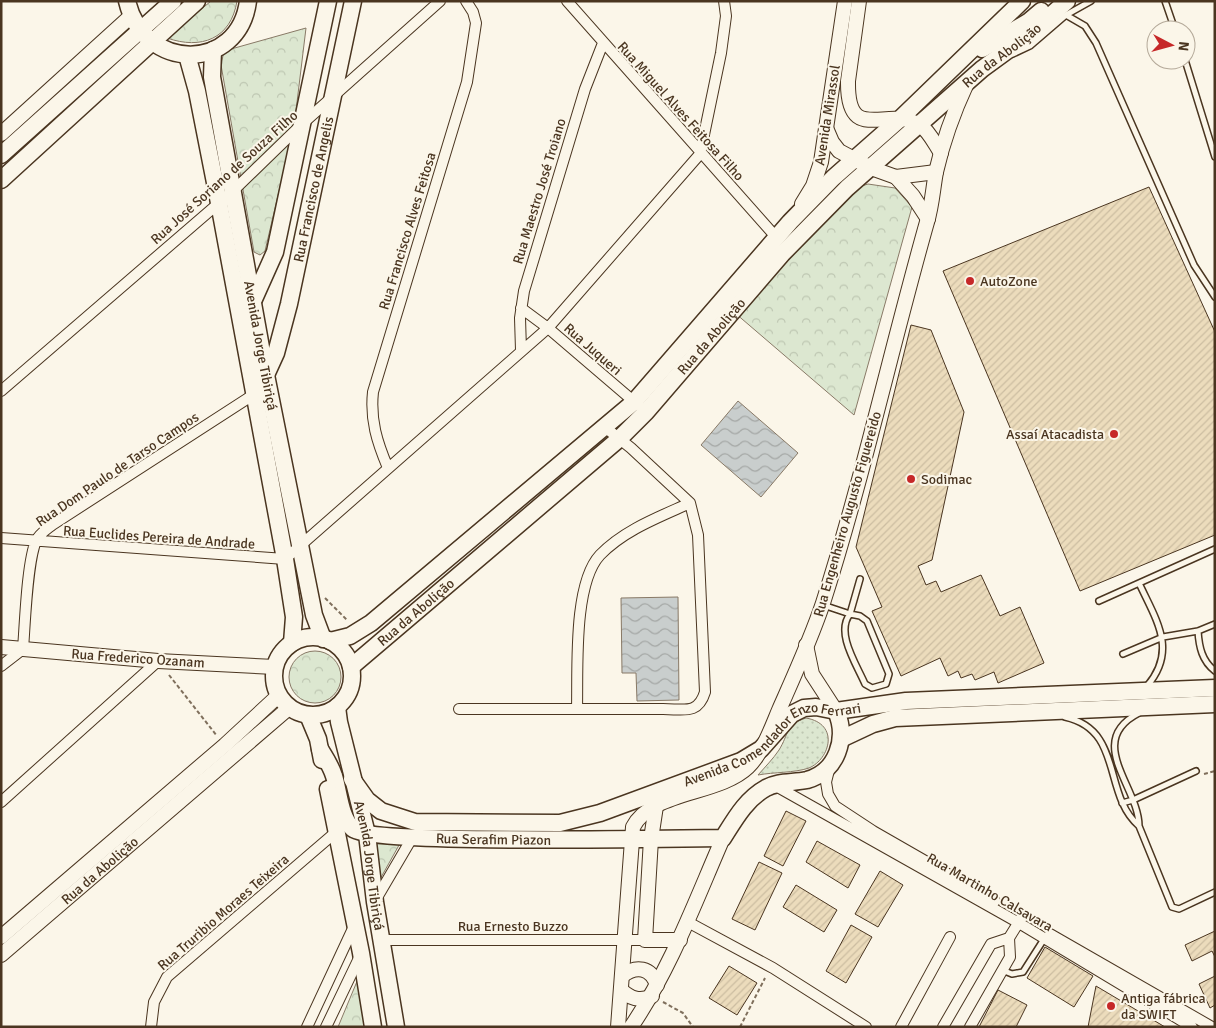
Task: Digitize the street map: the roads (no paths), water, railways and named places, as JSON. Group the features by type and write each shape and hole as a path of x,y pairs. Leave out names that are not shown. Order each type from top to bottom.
{"main road":[{"path":"1,155 173,1"},
{"path":"1,180 153,44 197,1"},
{"path":"1,134 129,9 140,31 153,44 174,53 187,55 213,50 231,37 241,24 248,1"},
{"name":"Rua Francisco de Angelis","path":"266,376 276,353 289,304 353,1"},
{"name":"Avenida Mirassol","path":"790,222 813,186 821,162 845,1"},
{"name":"Avenida Mirassol","path":"859,1 848,81 852,112 870,120 901,118 920,125"},
{"name":"Rua da Abolição","path":"351,667 619,439 640,407 776,237 854,160 901,118 1022,1"},
{"path":"919,100 928,96 983,48 1028,22 1052,1"},
{"path":"327,4 332,12 350,18"},
{"name":"Rua Francisco de Angelis","path":"246,302 275,252 327,4"},
{"name":"Rua da Abolição","path":"327,640 359,631 606,428 640,407 782,254 871,168 998,56 1067,8"},
{"name":"Avenida Jorge Tibiriçá","path":"213,50 212,76 247,261 246,302 253,395 285,559 294,617 292,643"},
{"name":"Avenida Jorge Tibiriçá","path":"187,55 197,91 219,203 266,376 302,545 314,615 327,640"},
{"name":"Rua Engenheiro Augusto Figuereido","path":"618,1027 631,838 637,819 656,806 734,777 750,765 761,749 822,605 867,450 914,266 928,219 941,153 956,107 968,82"},
{"path":"920,125 941,153"},
{"path":"826,127 832,142 839,151 871,168 896,177 936,172"},
{"path":"896,177 913,196 928,219"},
{"path":"247,261 267,259 275,252"},
{"path":"303,638 327,640 345,654 351,667 350,688 337,706 328,712 308,715 285,701 274,682 275,667 283,651 292,643 303,638"},
{"path":"631,1027 655,990 680,940 686,921 723,838 751,799 773,784 806,780 819,776 831,764 839,750 842,739 840,720 812,674 806,644"},
{"name":"Rua Frederico Ozanam","path":"1,647 158,661 275,667"},
{"name":"Avenida Comendador Enzo Ferrari","path":"352,779 367,800 380,811 394,817 415,822 560,823 600,813 741,760 761,749 792,714 804,708 816,707 836,711 906,701 1215,688"},
{"name":"Rua da Abolição","path":"1,937 225,745 285,701"},
{"name":"Rua da Abolição","path":"1,955 285,701"},
{"name":"Avenida Comendador Enzo Ferrari","path":"842,739 873,724 896,718 1215,704"},
{"name":"Avenida Jorge Tibiriçá","path":"337,706 352,779 367,834 375,902 396,1027"},
{"name":"Avenida Jorge Tibiriçá","path":"308,715 320,749 361,953 373,1027"},
{"name":"Rua Serafim Piazon","path":"320,749 334,774 347,820 352,828 367,834 412,838 723,838"},
{"path":"656,806 651,839 645,940 680,940"},
{"path":"622,976 633,969 640,968 651,973 655,990"},
{"path":"621,990 626,995 640,1000 655,990"}],"street":[{"name":"Rua José Soriano de Souza Filho","path":"1,391 234,190 301,125 334,98 440,1"},
{"name":"Rua Francisco Alves Feitosa","path":"388,468 374,429 371,410 373,392 467,82 476,23 473,12 466,1"},
{"name":"Rua Miguel Alves Feitosa Filho","path":"567,1 700,154 776,237"},
{"path":"285,559 548,328 700,154 721,53 726,16 724,1"},
{"name":"Rua Maestro José Troiano","path":"521,350 521,308 537,241 585,89 603,43"},
{"name":"Rua Juqueri","path":"521,308 548,328 640,407"},
{"name":"Rua Dom Paulo de Tarso Campos","path":"23,649 31,562 36,541 52,525 253,395"},
{"path":"459,709 690,708 702,704 705,692 698,535 693,510 690,503 606,428"},
{"path":"577,709 582,598 588,574 599,556 617,541 638,528 690,503"},
{"name":"Rua Euclides Pereira de Andrade","path":"1,538 285,559"},
{"path":"1,666 23,649"},
{"path":"1,802 158,661"},
{"name":"Rua Martinho Calsavara","path":"831,764 826,782 828,794 835,806 1021,920 1044,939 1192,1027"},
{"name":"Rua Martinho Calsavara","path":"773,784 1212,1027"},
{"name":"Rua Truribio Moraes Teixeira","path":"151,1027 154,1002 168,976 336,832"},
{"path":"375,902 412,838"},
{"path":"943,1027 991,944 1009,938 1021,920"},
{"path":"686,921 773,968 866,1027"},
{"path":"307,1027 355,923"},
{"path":"901,1027 950,937"},
{"path":"970,1027 1011,954 1009,938"},
{"name":"Rua Ernesto Buzzo","path":"382,940 645,940"},
{"path":"326,1027 361,953"}],"lane":[{"path":"1091,1 1067,8 1085,26 1096,43 1194,265 1215,296"},
{"path":"1165,1 1172,20"},
{"path":"1188,70 1215,158"},
{"path":"1099,601 1215,549"},
{"path":"822,605 850,614 860,616 867,621 889,674 886,684 872,688 865,684 844,633 846,620 850,614 860,579"},
{"path":"1139,583 1163,637 1161,664 1154,677 1143,690"},
{"path":"1123,654 1163,637 1198,631 1215,624"},
{"path":"1198,631 1203,656 1208,666 1215,671"},
{"path":"1136,820 1133,800 1116,758 1114,743 1117,734 1124,722 1139,712 1181,706"},
{"path":"1007,713 1060,716 1073,719 1092,728 1105,748 1122,803 1139,826 1173,908 1179,909 1215,892"},
{"path":"1122,803 1133,800 1196,771"},
{"path":"1002,970 1012,974 1023,972 1044,939"}],"water":[{"path":"738,401 798,453 761,497 701,445"},
{"path":"678,597 679,700 637,701 636,673 622,673 621,598"}],"place":[{"name":"AutoZone","path":"970,281"},
{"name":"Assaí Atacadista","path":"1114,434"},
{"name":"Sodimac","path":"911,479"},
{"name":"Antiga fábrica da SWIFT","path":"1111,1006"}]}
